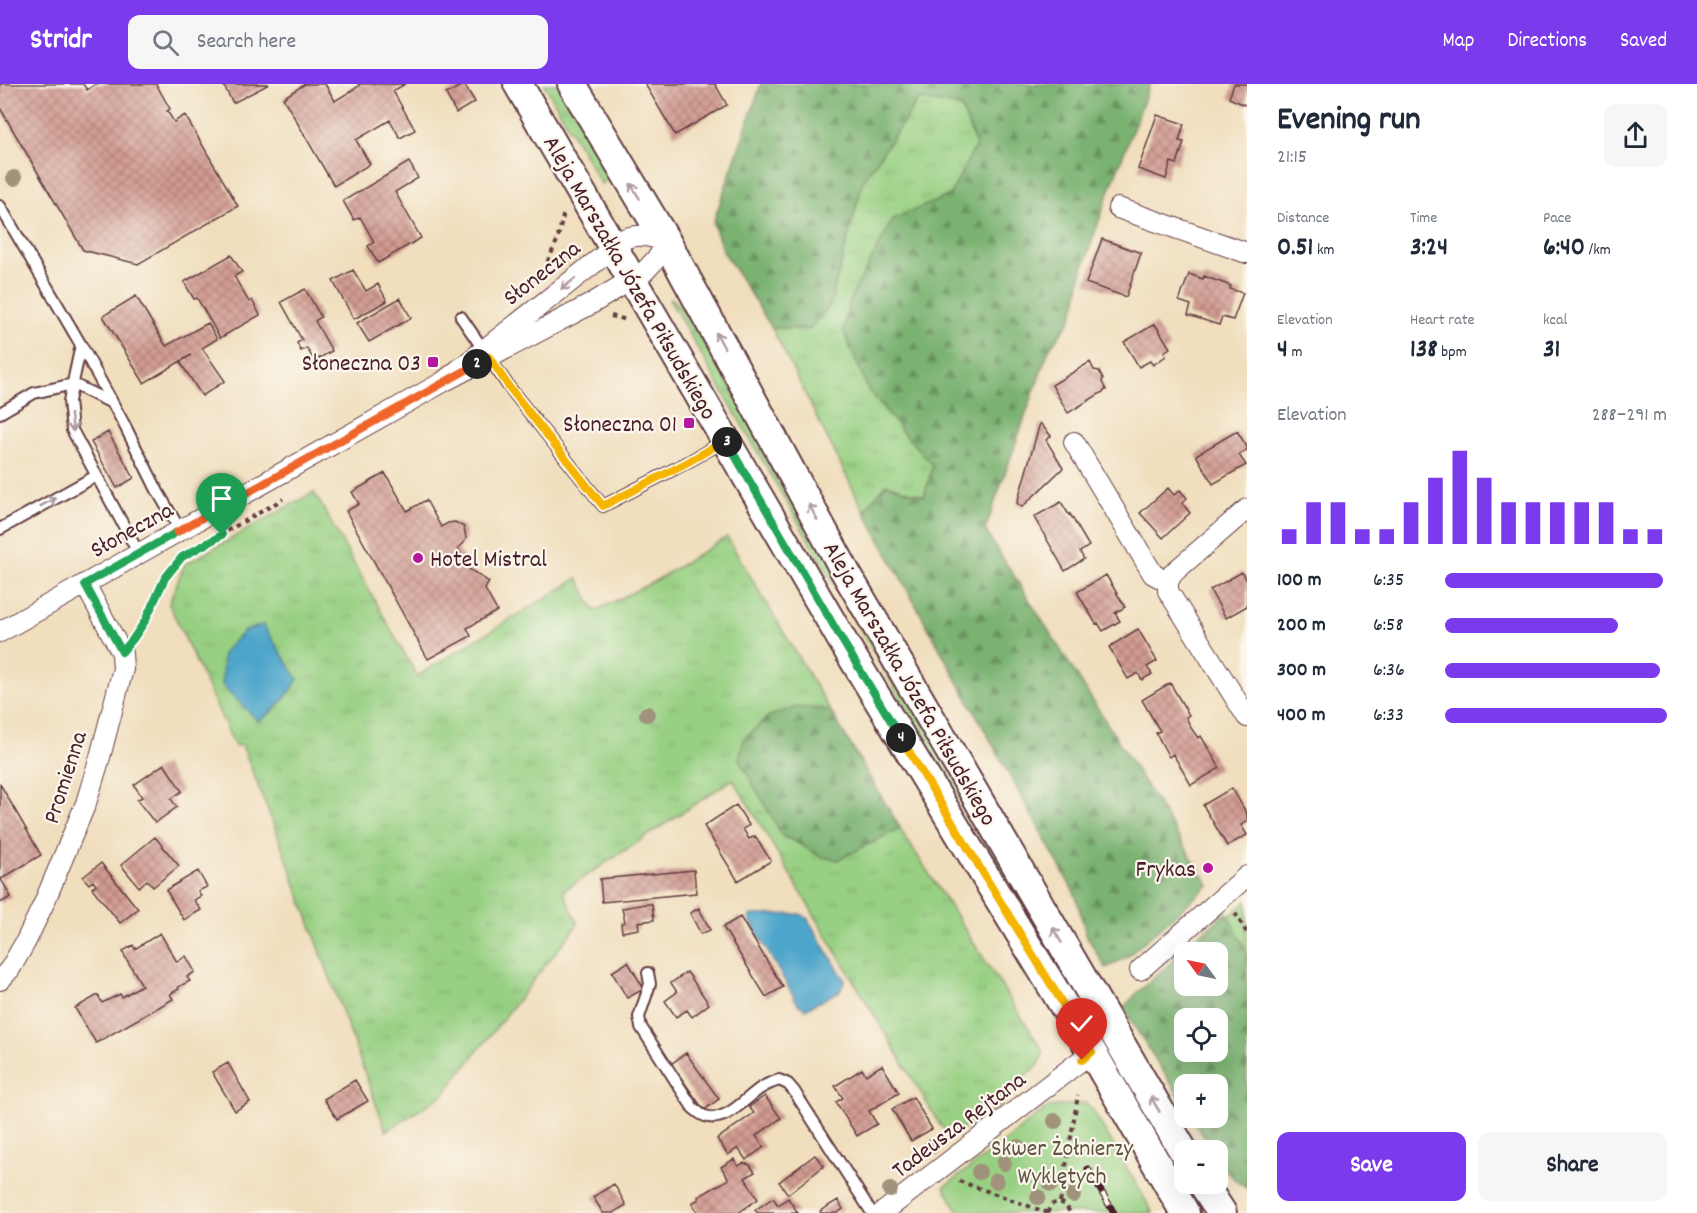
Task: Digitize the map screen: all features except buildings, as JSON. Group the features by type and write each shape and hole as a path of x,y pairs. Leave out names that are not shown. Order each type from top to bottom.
{"main road":[{"name":"Aleja Marszałka Józefa Piłsudskiego","path":"518,84 842,640 1092,1052 1185,1213"},
{"name":"Aleja Marszałka Józefa Piłsudskiego","path":"572,84 666,241 842,566 1177,1140"},
{"path":"1210,1194 1222,1213"}],"street":[{"path":"1118,208 1247,253"},
{"name":"Słoneczna","path":"0,632 443,382 486,353 626,238 635,235 666,241 653,263 633,279 582,309 486,353"},
{"path":"1074,442 1153,574 1170,578"},
{"path":"1247,509 1170,578 1168,591 1247,717"},
{"path":"85,584 122,652"},
{"name":"Promienna","path":"0,980 10,969 27,941 86,803 123,669 122,652"},
{"path":"1140,970 1247,876"},
{"name":"Tadeusza Rejtana","path":"882,1213 1092,1052"}],"lane":[{"path":"0,206 81,345 154,486 180,530"},
{"path":"461,317 509,387 603,506 726,440"},
{"path":"81,345 69,401 72,430 139,554"},
{"path":"0,413 34,393 73,384 113,403"},
{"path":"0,529 96,476"},
{"path":"648,973 650,984 639,1017 640,1028 693,1108 703,1116 715,1118 729,1113 772,1082 779,1080 788,1084 872,1213"}],"path":[{"path":"538,283 557,241 564,210"},
{"path":"122,652 145,621 165,578 182,557 287,496"},
{"path":"1233,909 1247,933"},
{"path":"1060,1202 1078,1095"},
{"path":"950,1178 1048,1213 1050,1206 1060,1202 1066,1204 1070,1213"}],"green space":[{"path":"544,84 559,84 614,176 601,184"},
{"path":"761,84 1150,84 1082,271 1076,304 1070,321 1049,349 985,530 1209,885 1127,957 1106,968 1086,935 1076,896 864,511 886,484 924,496 933,466 868,389 843,330 850,299 893,219 950,195 976,145 961,107 919,99 863,181 830,305 810,329 772,328 723,251 713,223"},
{"path":"919,99 961,107 976,145 950,195 893,220 902,431 933,465 924,497 886,484 864,511 772,328 810,329 830,305 863,181"},
{"path":"671,298 701,338 787,481 1076,992 1071,996 669,299"},
{"path":"314,492 417,676 578,578 595,611 655,581 727,537 904,835 1044,1052 1038,1066 1009,1089 1003,1104 950,1136 940,1125 733,779 563,891 578,924 443,1095 386,1131 279,838 242,745 235,746 169,604 184,565"},
{"path":"796,707 830,710 900,828 838,860 822,857 783,837 739,759 744,739 769,716"},
{"path":"1247,901 1247,952 1229,917"},
{"path":"1226,911 1230,916 1233,913 1247,938 1226,915 1195,942 1191,942"},
{"path":"1226,915 1234,923 1247,950 1247,1189 1228,1172 1228,1140 1206,1140 1199,1128 1228,1128 1228,1074 1174,1074 1174,1089 1123,1008 1174,960 1174,996 1228,996 1228,942 1195,942"},
{"path":"1087,1010 1174,1164 1174,1171 1081,1014"},
{"name":"Skwer Żołnierzy Wyklętych","path":"1086,1103 1092,1109 1153,1213 959,1213 944,1187 1048,1107"},
{"path":"1188,1194 1192,1194 1205,1213 1199,1213"}],"water":[{"path":"263,625 298,679 281,703 258,721 222,685 223,653 244,631"},
{"path":"801,914 807,918 845,980 840,991 805,1009 798,1004 749,919 751,915"}],"railway":[{"path":"1088,1169 1114,1213"}],"place":[{"name":"Słoneczna 03","path":"433,362"},
{"name":"Słoneczna 01","path":"689,423"},
{"name":"Hotel Mistral","path":"418,558"},
{"name":"Frykas","path":"1208,868"}],"route":[{"path":"222,535 182,557 165,578 145,621 122,652 85,584 489,357 509,387 603,506 726,440 842,640 1092,1052 1082,1060"}]}
